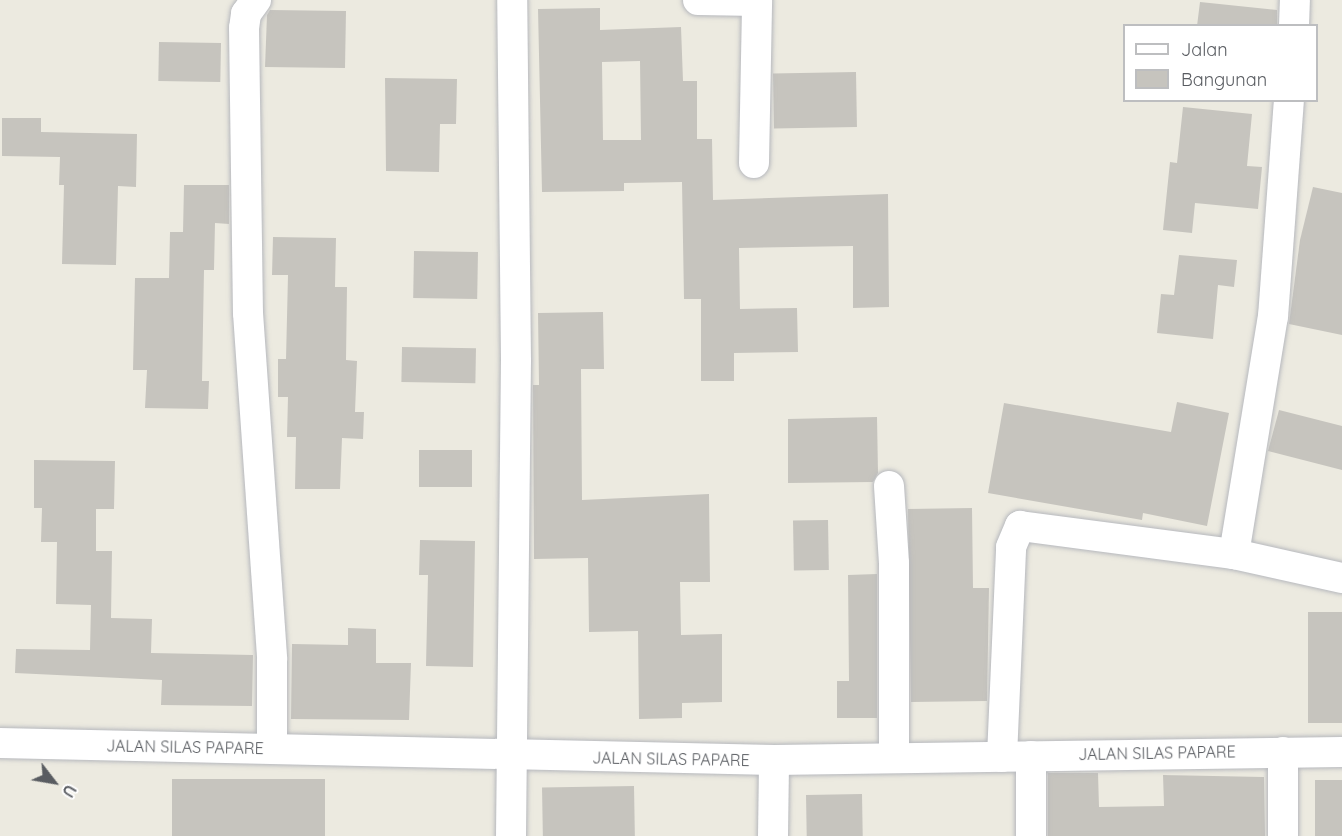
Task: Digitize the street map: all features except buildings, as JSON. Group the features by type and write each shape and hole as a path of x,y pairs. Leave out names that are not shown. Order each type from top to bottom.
{"street":[{"path":"256,0 246,14 244,28 248,313 272,660 272,749"},
{"path":"511,836 516,361 512,0"},
{"path":"698,0 757,1 754,163"},
{"path":"1294,24 1295,0"},
{"path":"1234,554 1273,317 1289,102"},
{"path":"889,486 894,563 894,757"},
{"path":"1031,836 1016,756 1011,547 1020,526 1234,554 1342,578"},
{"name":"JALAN SILAS PAPARE","path":"0,743 511,757 774,760 1342,752"},
{"path":"1283,752 1283,836"},
{"path":"773,836 774,760"}]}
